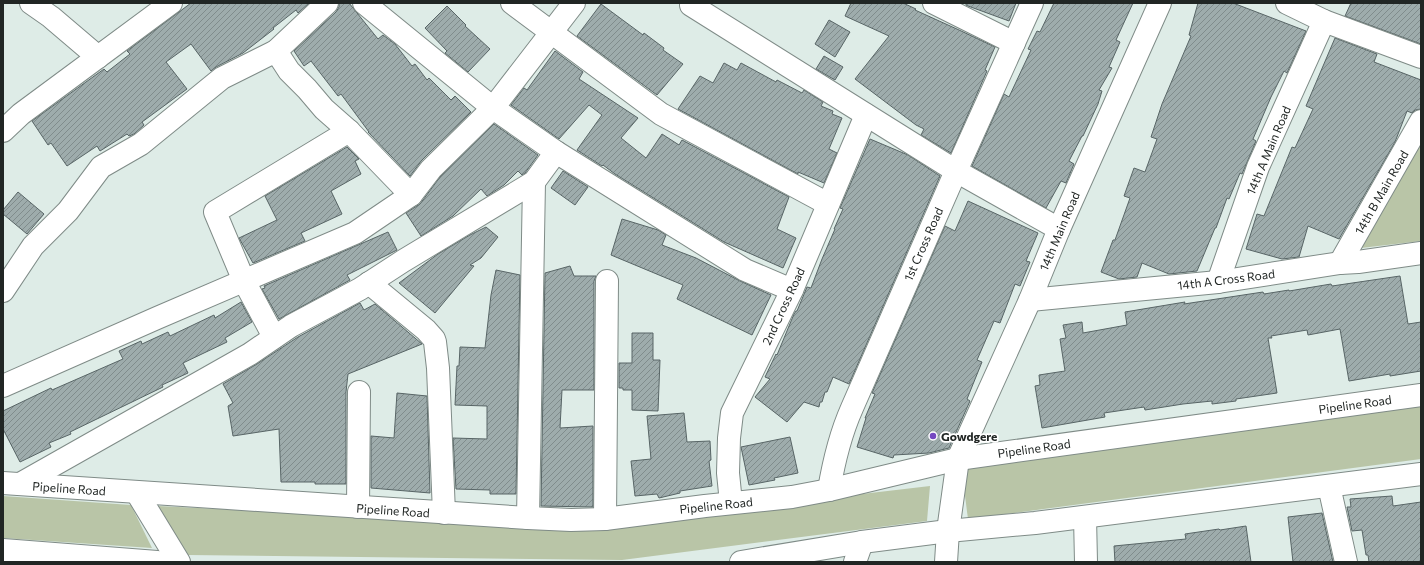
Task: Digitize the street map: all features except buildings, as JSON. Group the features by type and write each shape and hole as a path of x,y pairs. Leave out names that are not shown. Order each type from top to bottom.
{"street":[{"path":"31,3 51,17 98,57"},
{"path":"3,292 33,246 68,210 101,167 140,144 222,78 276,52 327,3"},
{"path":"364,3 493,108 556,152 745,270 792,290"},
{"path":"512,3 661,114 828,204"},
{"path":"3,386 355,233 411,195 431,169 493,108 574,3"},
{"path":"934,3 1014,43"},
{"name":"1st Cross Road","path":"829,490 834,458 843,429 956,171 1032,3"},
{"name":"14th Main Road","path":"946,562 948,531 958,459 1030,300 1059,229 1160,3"},
{"path":"1287,3 1324,21 1421,57"},
{"path":"3,131 21,114 169,4"},
{"path":"691,5 956,171 1059,229"},
{"name":"14th A Main Road","path":"1218,282 1258,167 1324,21"},
{"path":"276,52 289,70 324,109 350,131 411,195"},
{"name":"2nd Cross Road","path":"731,504 728,460 731,418 792,290 866,115"},
{"name":"14th B Main Road","path":"1340,263 1421,121"},
{"path":"274,337 244,281 215,212 350,131"},
{"path":"11,483 250,354 291,326 369,283 534,182 556,152"},
{"path":"528,518 534,182"},
{"name":"14th A Cross Road","path":"1030,300 1218,282 1340,263 1358,262 1421,253"},
{"path":"605,519 606,281"},
{"path":"369,283 426,330 435,342 438,368 444,513"},
{"path":"358,507 359,392"},
{"name":"Pipeline Road","path":"11,483 137,493 444,513 571,520 605,519 792,497 829,490 958,459 1421,395"},
{"path":"741,562 858,552 948,531 1085,517 1421,474"},
{"path":"1328,486 1346,562"},
{"path":"137,493 179,562"},
{"path":"1085,517 1086,562"},
{"path":"3,550 157,562"}],"green space":[{"path":"1421,140 1421,241 1361,248"},
{"path":"1421,405 1421,459 968,519 961,465"},
{"path":"930,486 927,521 622,560 188,555 158,506 582,527"},
{"path":"3,496 131,505 152,548 3,538"}],"place":[{"name":"Gowdgere","path":"933,436"}]}
